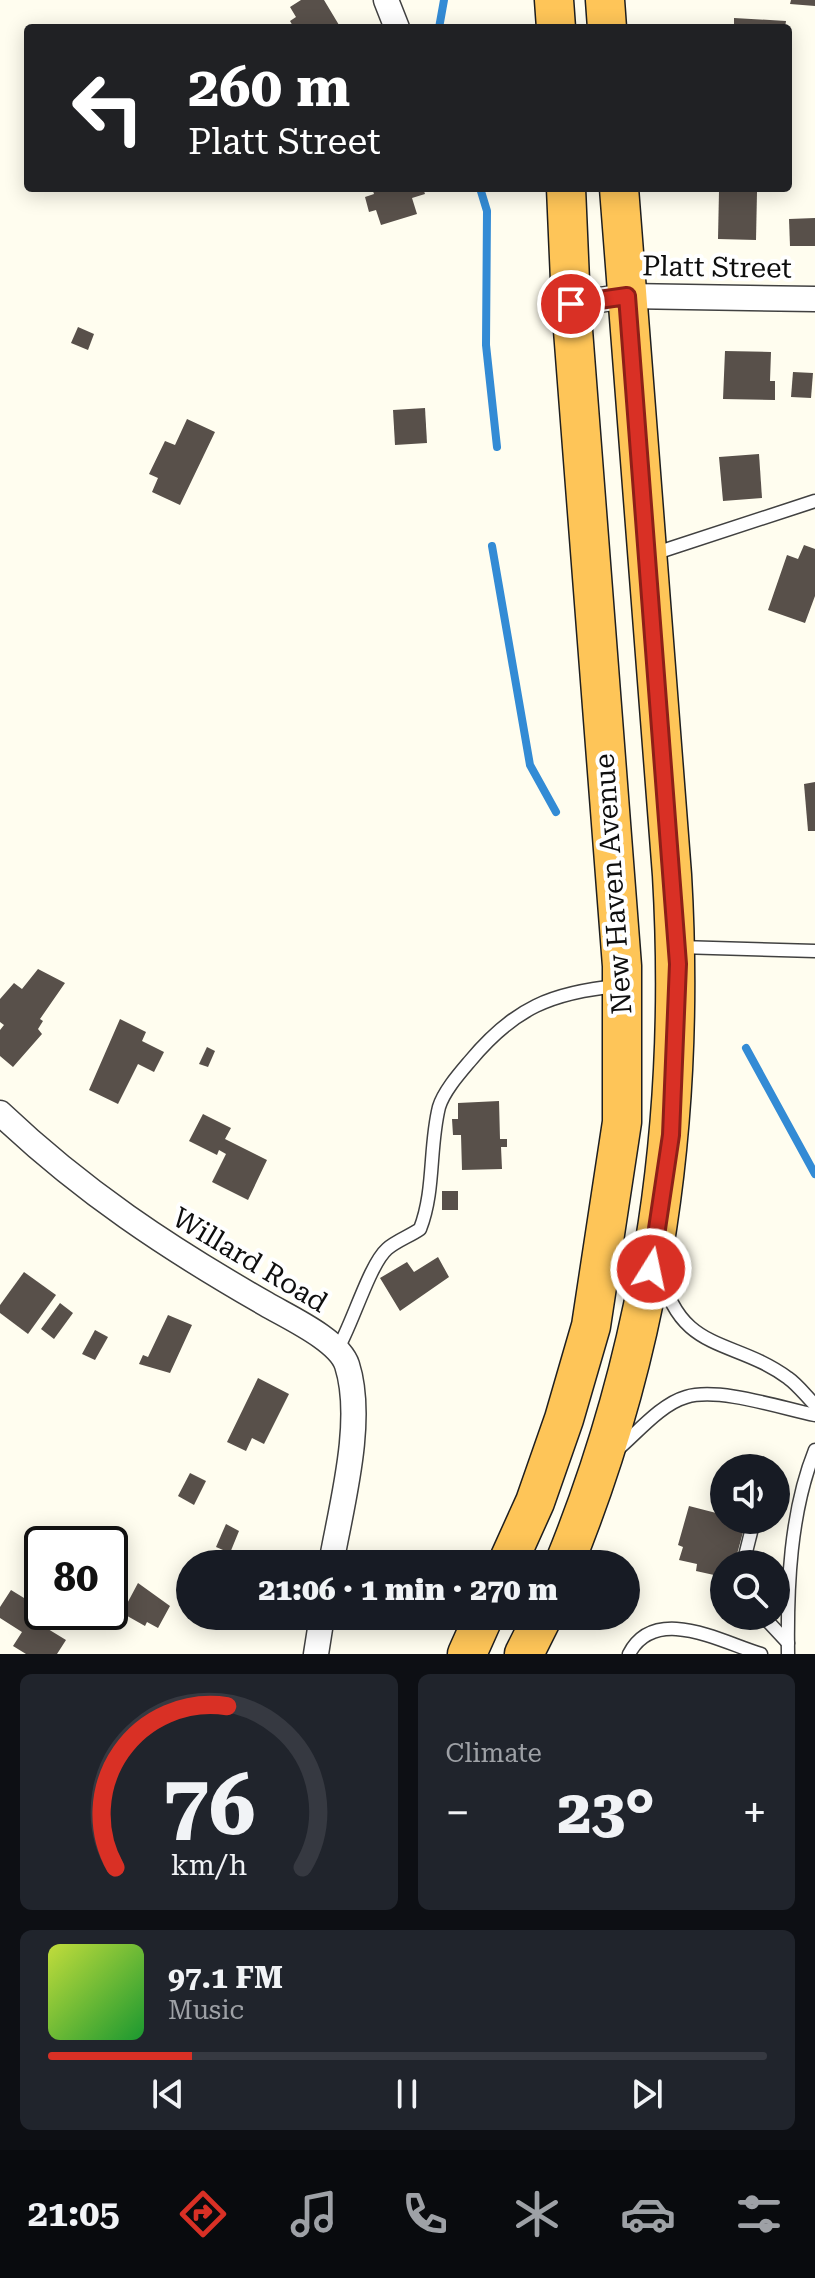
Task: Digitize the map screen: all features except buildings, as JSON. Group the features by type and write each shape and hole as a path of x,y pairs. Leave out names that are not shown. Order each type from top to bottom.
{"highway":[{"path":"554,0 556,24"},
{"path":"605,0 607,24"},
{"name":"New Haven Avenue","path":"513,1550 535,1502 564,1419 591,1326 622,1122 622,986 571,304 566,192"},
{"name":"New Haven Avenue","path":"569,1550 637,1345 656,1244 671,1135 676,947 619,192"},
{"path":"467,1654 478,1630"},
{"path":"524,1654 536,1630"}],"street":[{"path":"386,0 395,24"},
{"name":"Platt Street","path":"571,304 627,296 815,299"},
{"name":"Willard Road","path":"0,1113 86,1188 171,1250 318,1334 347,1363 354,1407 333,1550"},
{"path":"316,1654 320,1630"}],"lane":[{"path":"646,556 815,501"},
{"path":"676,947 815,951"},
{"path":"336,1352 351,1328 379,1257 389,1246 420,1229 427,1211 440,1105 458,1075 513,1017 543,1000 574,990 622,986"},
{"path":"656,1244 670,1303 678,1315 705,1339 788,1378 815,1405"},
{"path":"599,1465 672,1403 686,1397 721,1396 815,1415"},
{"path":"788,1648 799,1497 815,1450"},
{"path":"629,1654 644,1636 665,1628 724,1649 761,1654"},
{"path":"774,1630 788,1648"}],"waterway":[{"path":"440,24 444,0"},
{"path":"481,192 487,211 486,345 497,447"},
{"path":"492,546 530,765 556,812"},
{"path":"746,1048 815,1174"}],"route":[{"path":"571,304 627,296 678,964 671,1135 651,1269"}]}
